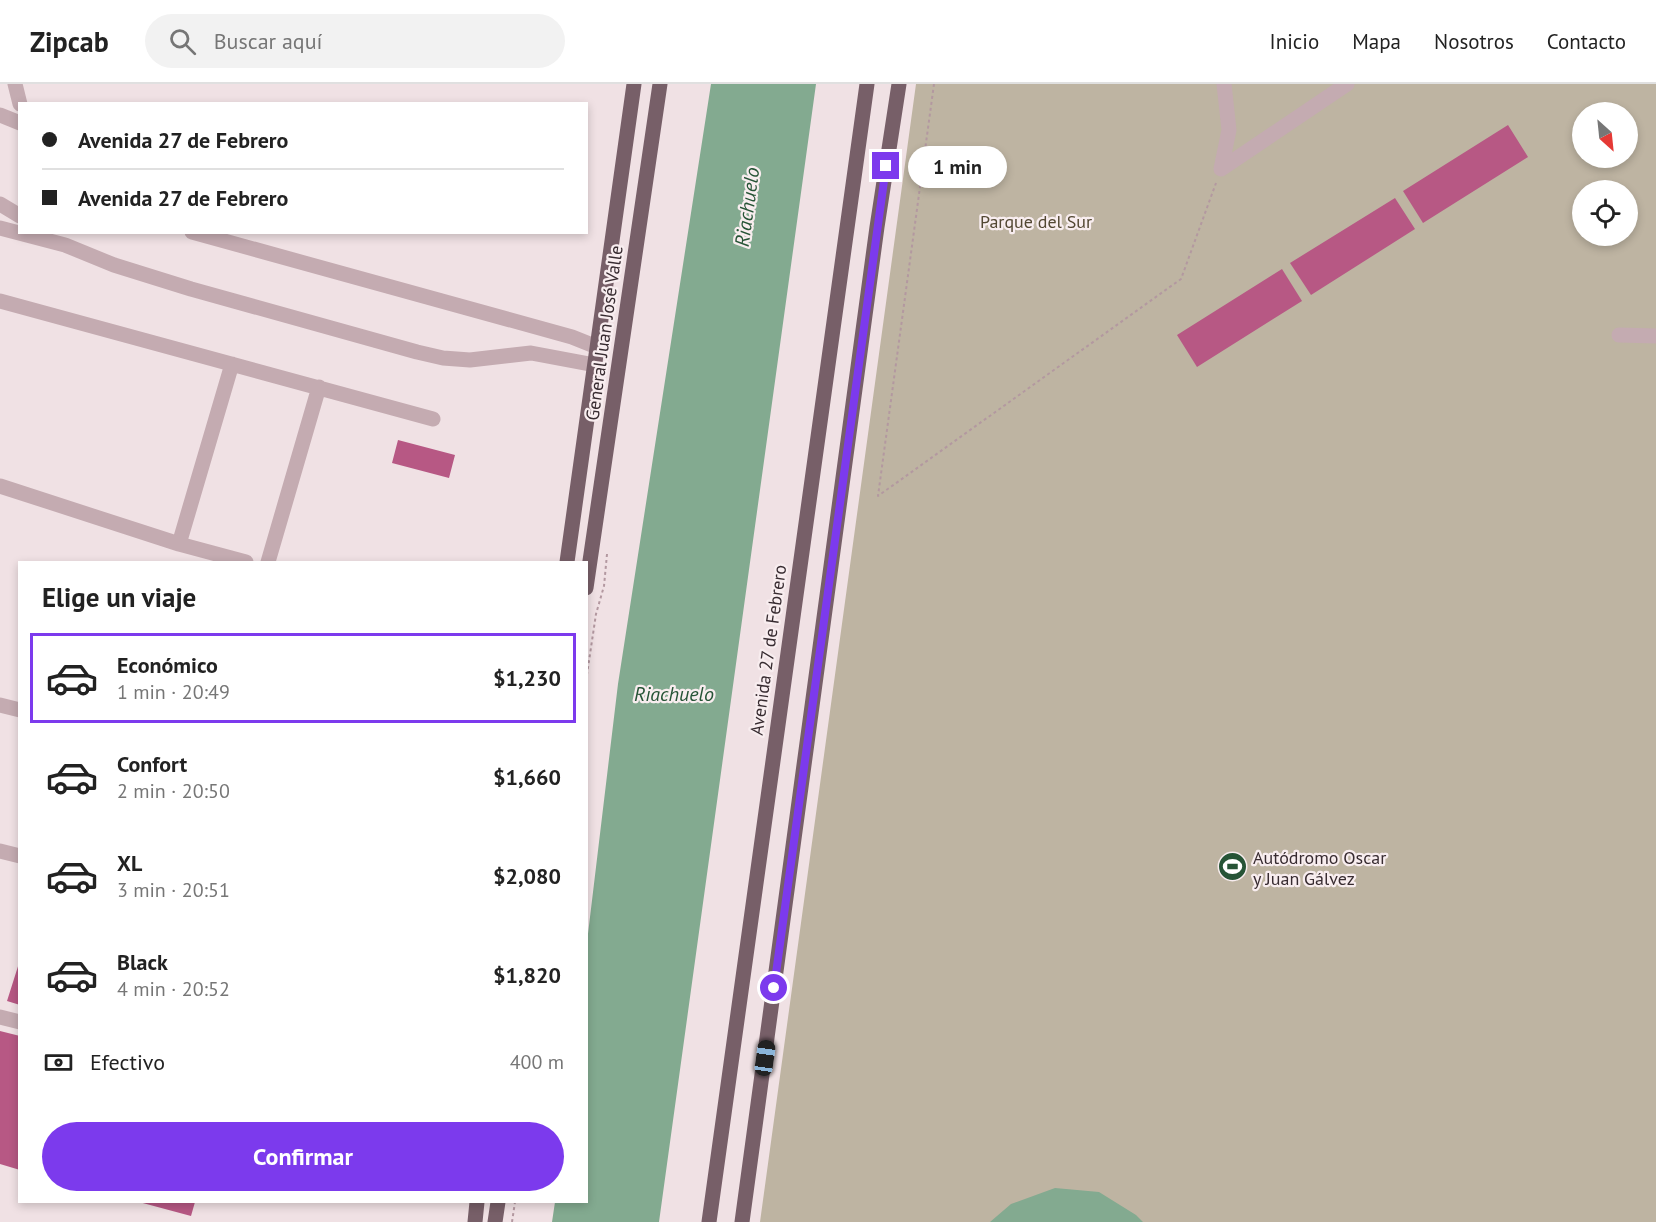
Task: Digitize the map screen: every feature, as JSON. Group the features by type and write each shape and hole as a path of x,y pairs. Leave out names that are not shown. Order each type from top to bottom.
{"main road":[{"name":"General Juan José Valle","path":"567,561 634,84"},
{"name":"General Juan José Valle","path":"588,574 660,84"},
{"name":"Avenida 27 de Febrero","path":"709,1222 867,84"},
{"path":"742,1222 898,84"},
{"path":"475,1222 477,1203"},
{"path":"495,1222 498,1203"}],"street":[{"path":"15,84 20,102"},
{"path":"1221,169 1229,130 1224,84"},
{"path":"1221,169 1347,84"},
{"path":"0,115 18,122"},
{"path":"0,204 18,215"},
{"path":"0,228 18,233"},
{"path":"23,234 65,245 114,265 191,289 443,358 470,360 531,353 594,365"},
{"path":"48,234 65,245"},
{"path":"199,234 572,337 597,347"},
{"path":"0,301 433,419"},
{"path":"1619,335 1656,336"},
{"path":"179,544 232,364"},
{"path":"268,561 319,387"},
{"path":"0,486 179,544 242,561"},
{"path":"0,705 18,710"},
{"path":"0,850 18,855"},
{"path":"0,1017 18,1022"}],"path":[{"path":"934,84 878,496 1181,279 1221,169"},
{"path":"512,1222 515,1203"}],"green space":[{"name":"Autódromo Oscar y Juan Gálvez","path":"916,84 1656,84 1656,1222 760,1222"}],"water":[{"name":"Riachuelo","path":"711,84 816,84 659,1222 552,1222 555,1203 588,1203 588,934 618,684"},
{"path":"1055,1188 1099,1192 1136,1215 1143,1222 990,1222 1011,1204"}],"building":[{"path":"1508,125 1528,157 1423,223 1403,191"},
{"path":"1395,198 1415,229 1311,295 1290,263"},
{"path":"1282,269 1302,301 1197,367 1177,335"},
{"path":"398,440 455,455 449,478 392,463"},
{"path":"18,966 18,1004 7,1001"},
{"path":"0,1031 18,1036 18,1169 0,1164"},
{"path":"143,1203 195,1203 191,1216"}],"place":[{"name":"Autódromo Oscar y Juan Gálvez","path":"1232,867"}],"route":[{"path":"774,988 886,166"}],"park label":[{"name":"Parque del Sur","path":"1036,221"}]}
